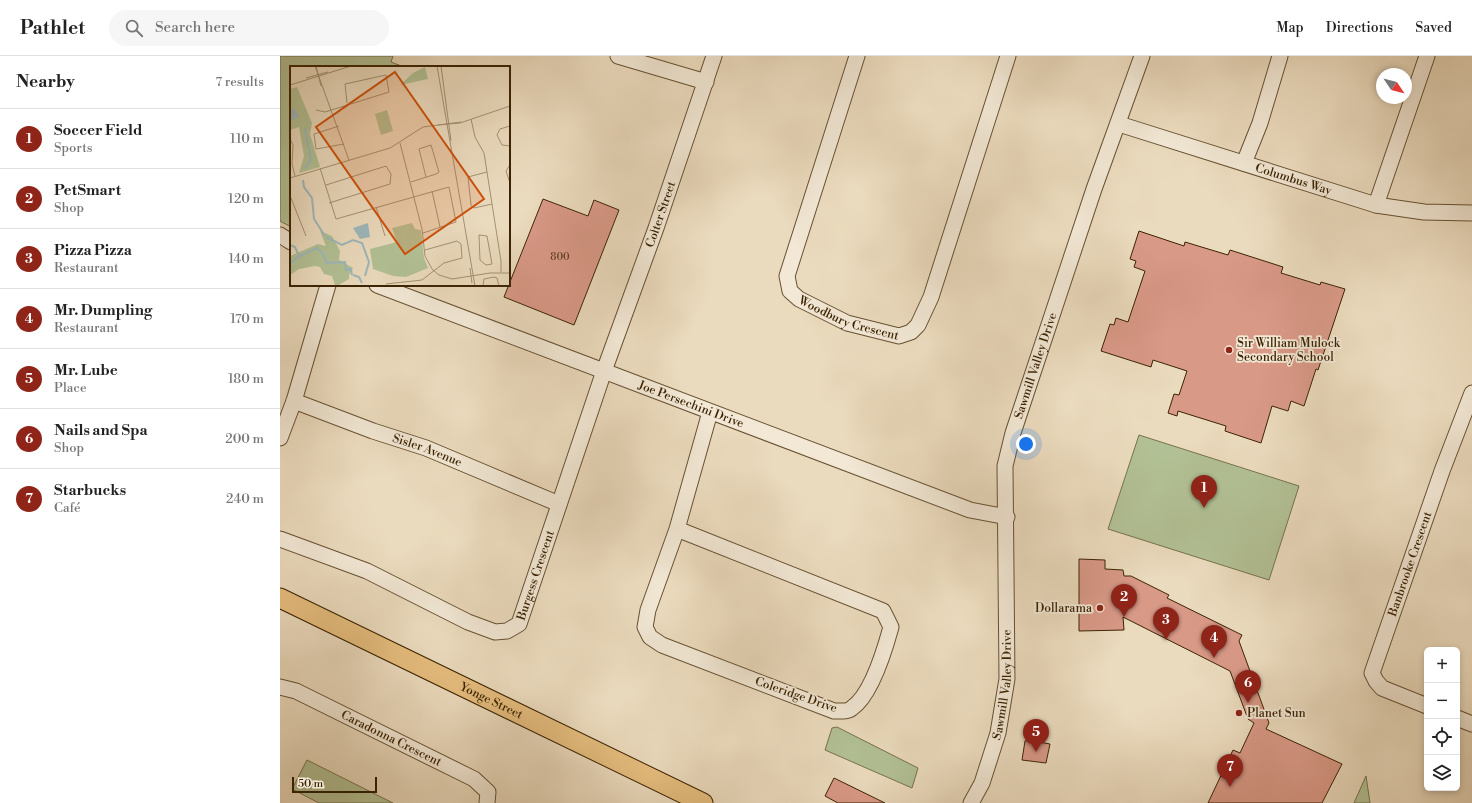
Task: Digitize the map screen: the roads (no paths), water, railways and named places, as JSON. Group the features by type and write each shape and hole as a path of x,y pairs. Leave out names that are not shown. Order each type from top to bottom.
{"main road":[{"name":"Yonge Street","path":"280,598 703,803"}],"street":[{"path":"618,56 706,82"},
{"name":"Colter Street","path":"604,371 656,228 714,56"},
{"name":"Woodbury Crescent","path":"857,56 787,276 790,291 799,299 847,322 899,336 912,332 918,325 931,297 1008,56"},
{"name":"Sawmill Valley Drive","path":"971,803 982,783 998,733 1004,699 1006,679 1007,517 1005,466 1013,433 1094,189 1119,124 1142,56"},
{"path":"1244,163 1260,123 1280,56"},
{"path":"1376,205 1427,56"},
{"name":"Columbus Way","path":"1119,124 1376,205 1424,212 1472,212"},
{"path":"280,235 290,241"},
{"path":"280,438 294,401 328,286"},
{"name":"Joe Persechini Drive","path":"380,286 970,510 1007,517"},
{"name":"Burgess Crescent","path":"280,539 367,571 468,622 494,632 507,631 518,624 604,371"},
{"name":"Banbrooke Crescent","path":"1424,705 1382,688 1376,681 1372,672 1472,393"},
{"name":"Sisler Avenue","path":"294,401 374,432 426,448 559,504"},
{"name":"Coleridge Drive","path":"676,530 883,611 891,626 868,688 857,704 851,710 834,711 662,645 650,636 645,627 648,610 676,530 710,412"},
{"name":"Caradonna Crescent","path":"280,687 296,691 474,779 488,792 487,803"},
{"path":"1460,719 1472,724"}],"place":[{"name":"Sir William Mulock Secondary School","path":"1229,350"},
{"name":"Soccer Field","path":"1204,508"},
{"name":"Dollarama","path":"1100,608"},
{"name":"PetSmart","path":"1124,617"},
{"name":"Pizza Pizza","path":"1166,640"},
{"name":"Mr. Dumpling","path":"1214,658"},
{"name":"Nails and Spa","path":"1248,703"},
{"name":"Planet Sun","path":"1239,713"},
{"name":"Mr. Lube","path":"1036,752"},
{"name":"Starbucks","path":"1230,787"}]}
